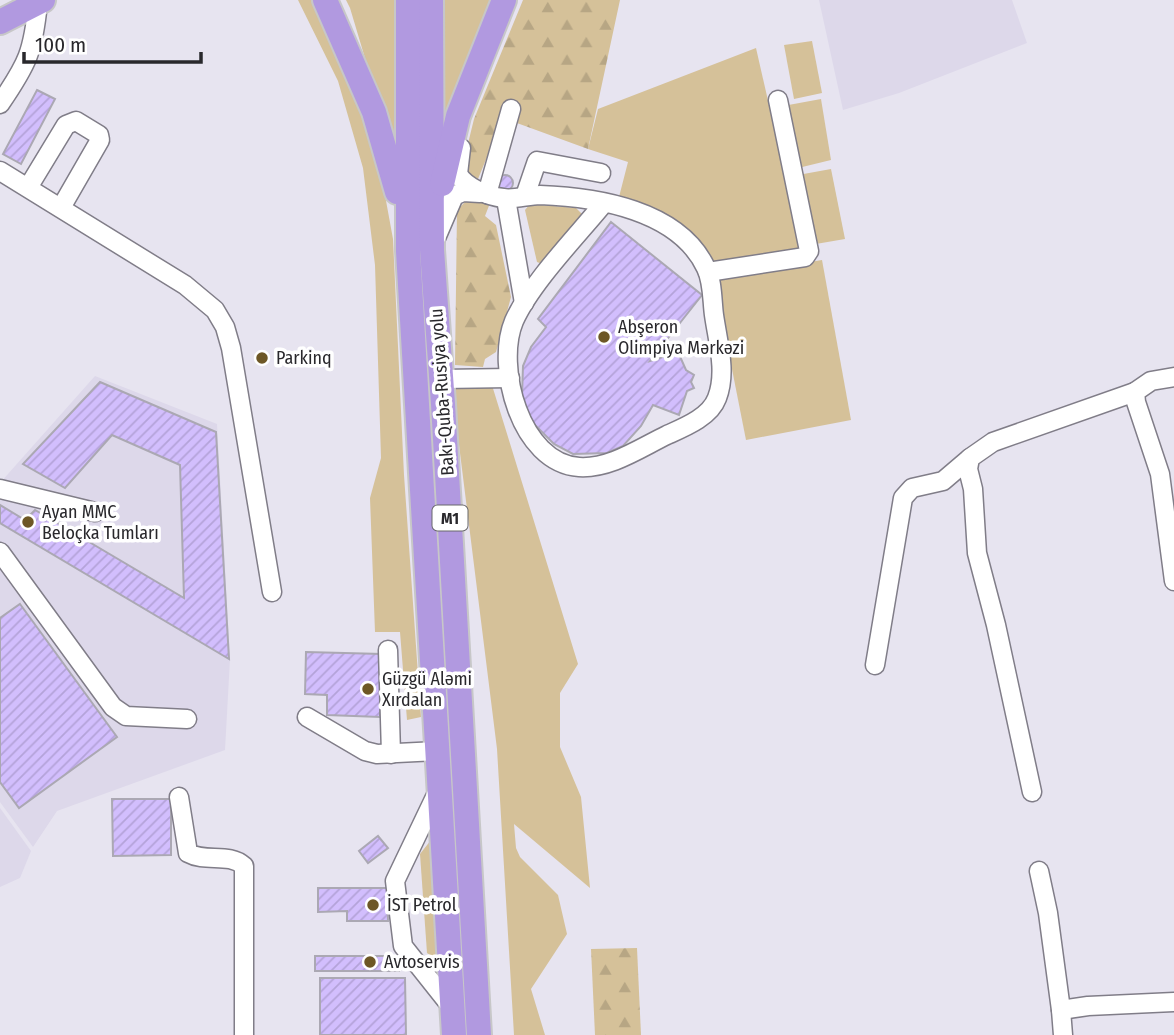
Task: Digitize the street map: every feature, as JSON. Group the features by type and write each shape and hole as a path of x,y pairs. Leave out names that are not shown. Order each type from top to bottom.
{"highway":[{"path":"0,4 8,0"},
{"path":"326,0 374,112 420,251"},
{"name":"Bakı-Quba-Rusiya yolu","path":"408,0 420,251 437,751 454,1035"},
{"name":"Bakı-Quba-Rusiya yolu","path":"431,0 420,251 442,379 479,1035"},
{"path":"420,251 458,116 504,0"},
{"path":"0,22 40,1"}],"lane":[{"path":"487,194 462,182 457,168 477,97 516,0"},
{"path":"1,101 26,66 32,52 40,1"},
{"path":"708,272 804,257 809,251 778,100"},
{"path":"487,194 511,109"},
{"path":"29,186 66,125 76,121 99,135 100,140 62,206"},
{"path":"525,196 537,160 601,173"},
{"path":"0,171 62,206 185,285 215,310 225,327 232,348 272,593"},
{"path":"420,251 454,196 463,192 506,199 556,196 604,203 667,226 690,245 708,272 723,382 715,404 696,421 604,466 577,467 551,457 530,435 517,413 510,378 510,333 524,303 604,203"},
{"path":"506,199 524,303"},
{"path":"876,665 903,498 912,488 943,481 993,442 1135,392 1151,381 1174,377"},
{"path":"442,379 510,378"},
{"path":"1135,392 1160,474 1174,581"},
{"path":"970,458 976,553 996,625 1032,792"},
{"path":"0,489 96,512"},
{"path":"0,552 113,707 126,716 187,719"},
{"path":"388,650 391,754"},
{"path":"307,717 365,751 391,754 437,751"},
{"path":"440,788 395,881 403,946 453,1009"},
{"path":"179,797 188,853 196,857 237,859 244,866 244,1035"},
{"path":"1039,871 1048,913 1063,1035"},
{"path":"1061,1010 1174,1002"}],"shaded area":[{"path":"819,0 1012,0 1027,43 899,93 843,110"},
{"path":"95,376 217,424 230,659 225,750 57,811 33,847 0,802 0,483"},
{"path":"0,808 31,851 20,878 0,887"}],"green space":[{"path":"298,0 315,0 355,91 380,168 393,239 404,475 421,717 407,720 400,632 375,632 370,498 381,458 375,265 363,168 338,81"},
{"path":"346,0 397,0 394,155 350,8"},
{"path":"445,0 498,0 441,144"},
{"path":"523,0 620,0 588,149 503,118 478,179 461,172 474,119"},
{"path":"812,41 822,93 794,99 784,45"},
{"path":"756,48 802,250 712,265 619,197 628,162 588,149 598,109"},
{"path":"821,99 831,160 794,169 783,106"},
{"path":"831,169 845,239 810,245 798,175"},
{"path":"492,198 485,216 496,225 511,297 496,352 485,359 483,367 455,365 457,210 467,200"},
{"path":"530,204 576,208 583,215 547,266 537,262 525,210"},
{"path":"822,260 851,420 746,440 714,278"},
{"path":"491,382 578,664 560,693 560,747 581,797 590,888 514,824 516,848 520,857 558,895 567,934 531,989 545,1035 514,1035 497,749 452,389"},
{"path":"431,840 437,960 427,953 420,854"},
{"path":"637,948 641,1035 595,1035 591,949"}],"building":[{"path":"37,90 55,99 21,164 3,154"},
{"path":"505,175 511,177 511,189 505,191 499,189 497,183 499,177"},
{"name":"Abşeron Olimpiya Mərkəzi","path":"611,222 702,295 650,361 678,352 686,370 694,375 691,382 694,388 687,391 679,415 653,405 641,426 623,446 607,453 573,454 554,444 532,422 522,396 523,366 531,347 546,327 538,319"},
{"name":"Ayan MMC Beloçka Tumları","path":"100,382 216,432 229,659 0,523 0,505 25,520 35,510 184,598 180,465 112,435 65,488 23,464"},
{"path":"20,604 117,737 19,808 0,782 0,618"},
{"path":"306,652 382,654 380,717 327,715 327,695 305,694"},
{"path":"112,799 171,799 171,855 113,856"},
{"path":"378,836 388,848 368,863 359,851"},
{"path":"318,888 387,888 388,921 347,921 347,911 318,912"},
{"path":"315,956 398,956 399,971 315,971"},
{"path":"320,978 405,978 406,1035 320,1035"}],"place":[{"name":"Abşeron Olimpiya Mərkəzi","path":"604,337"},
{"name":"Parkinq","path":"262,358"},
{"name":"Ayan MMC Beloçka Tumları","path":"28,522"},
{"name":"Güzgü Aləmi Xırdalan","path":"368,689"},
{"name":"İST Petrol","path":"373,905"},
{"name":"Avtoservis","path":"370,962"}]}
